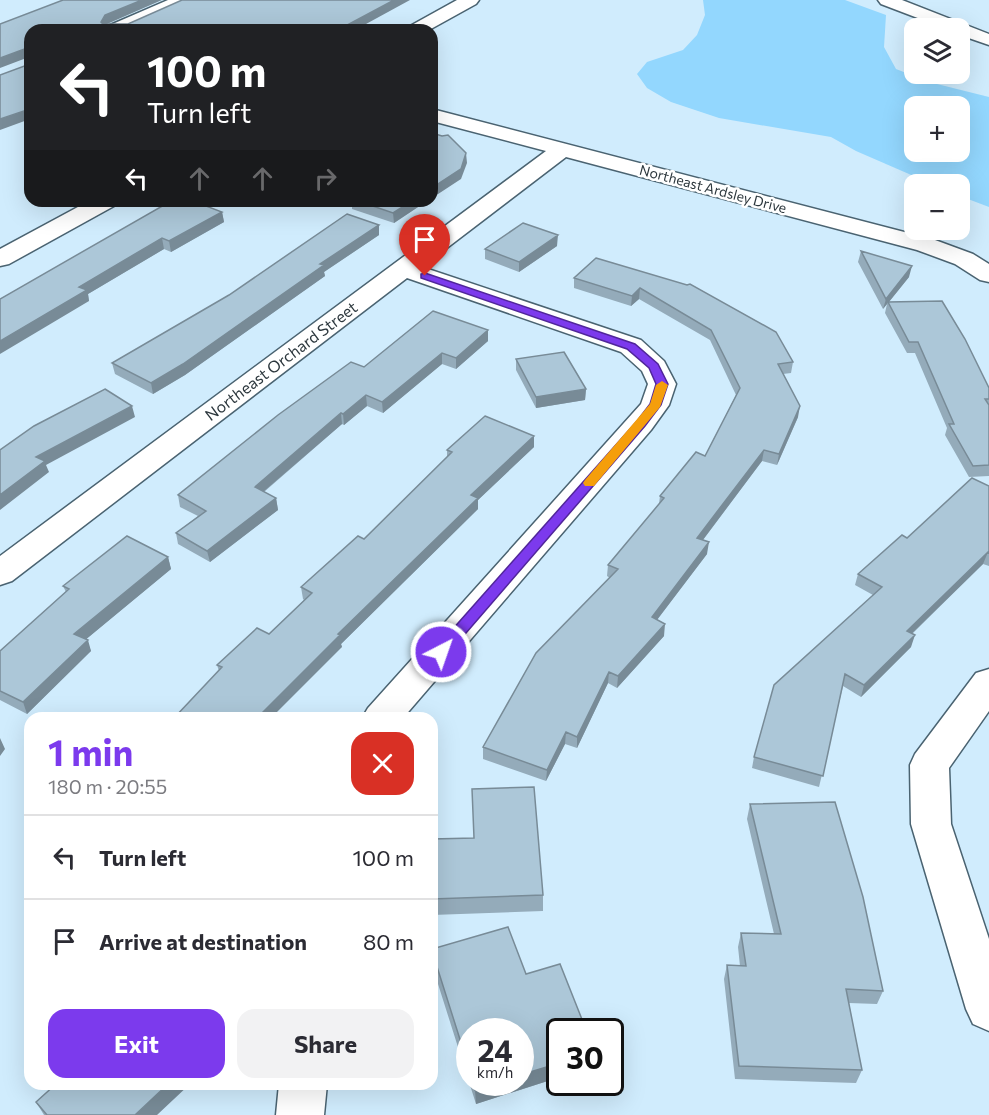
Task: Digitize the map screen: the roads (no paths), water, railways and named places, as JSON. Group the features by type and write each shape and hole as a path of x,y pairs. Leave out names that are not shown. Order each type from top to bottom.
{"street":[{"path":"128,24 182,0"},
{"path":"427,24 470,0"},
{"path":"887,0 932,18"},
{"path":"970,33 989,40"},
{"name":"Northeast Ardsley Drive","path":"438,117 926,245 964,259 989,275"},
{"name":"Northeast Orchard Street","path":"0,573 563,149"},
{"path":"0,259 95,207"},
{"path":"386,712 641,424 656,405 662,384 654,366 631,346 404,269"},
{"path":"989,683 929,765 931,824 989,1009"},
{"path":"300,1115 302,1090"}]}
